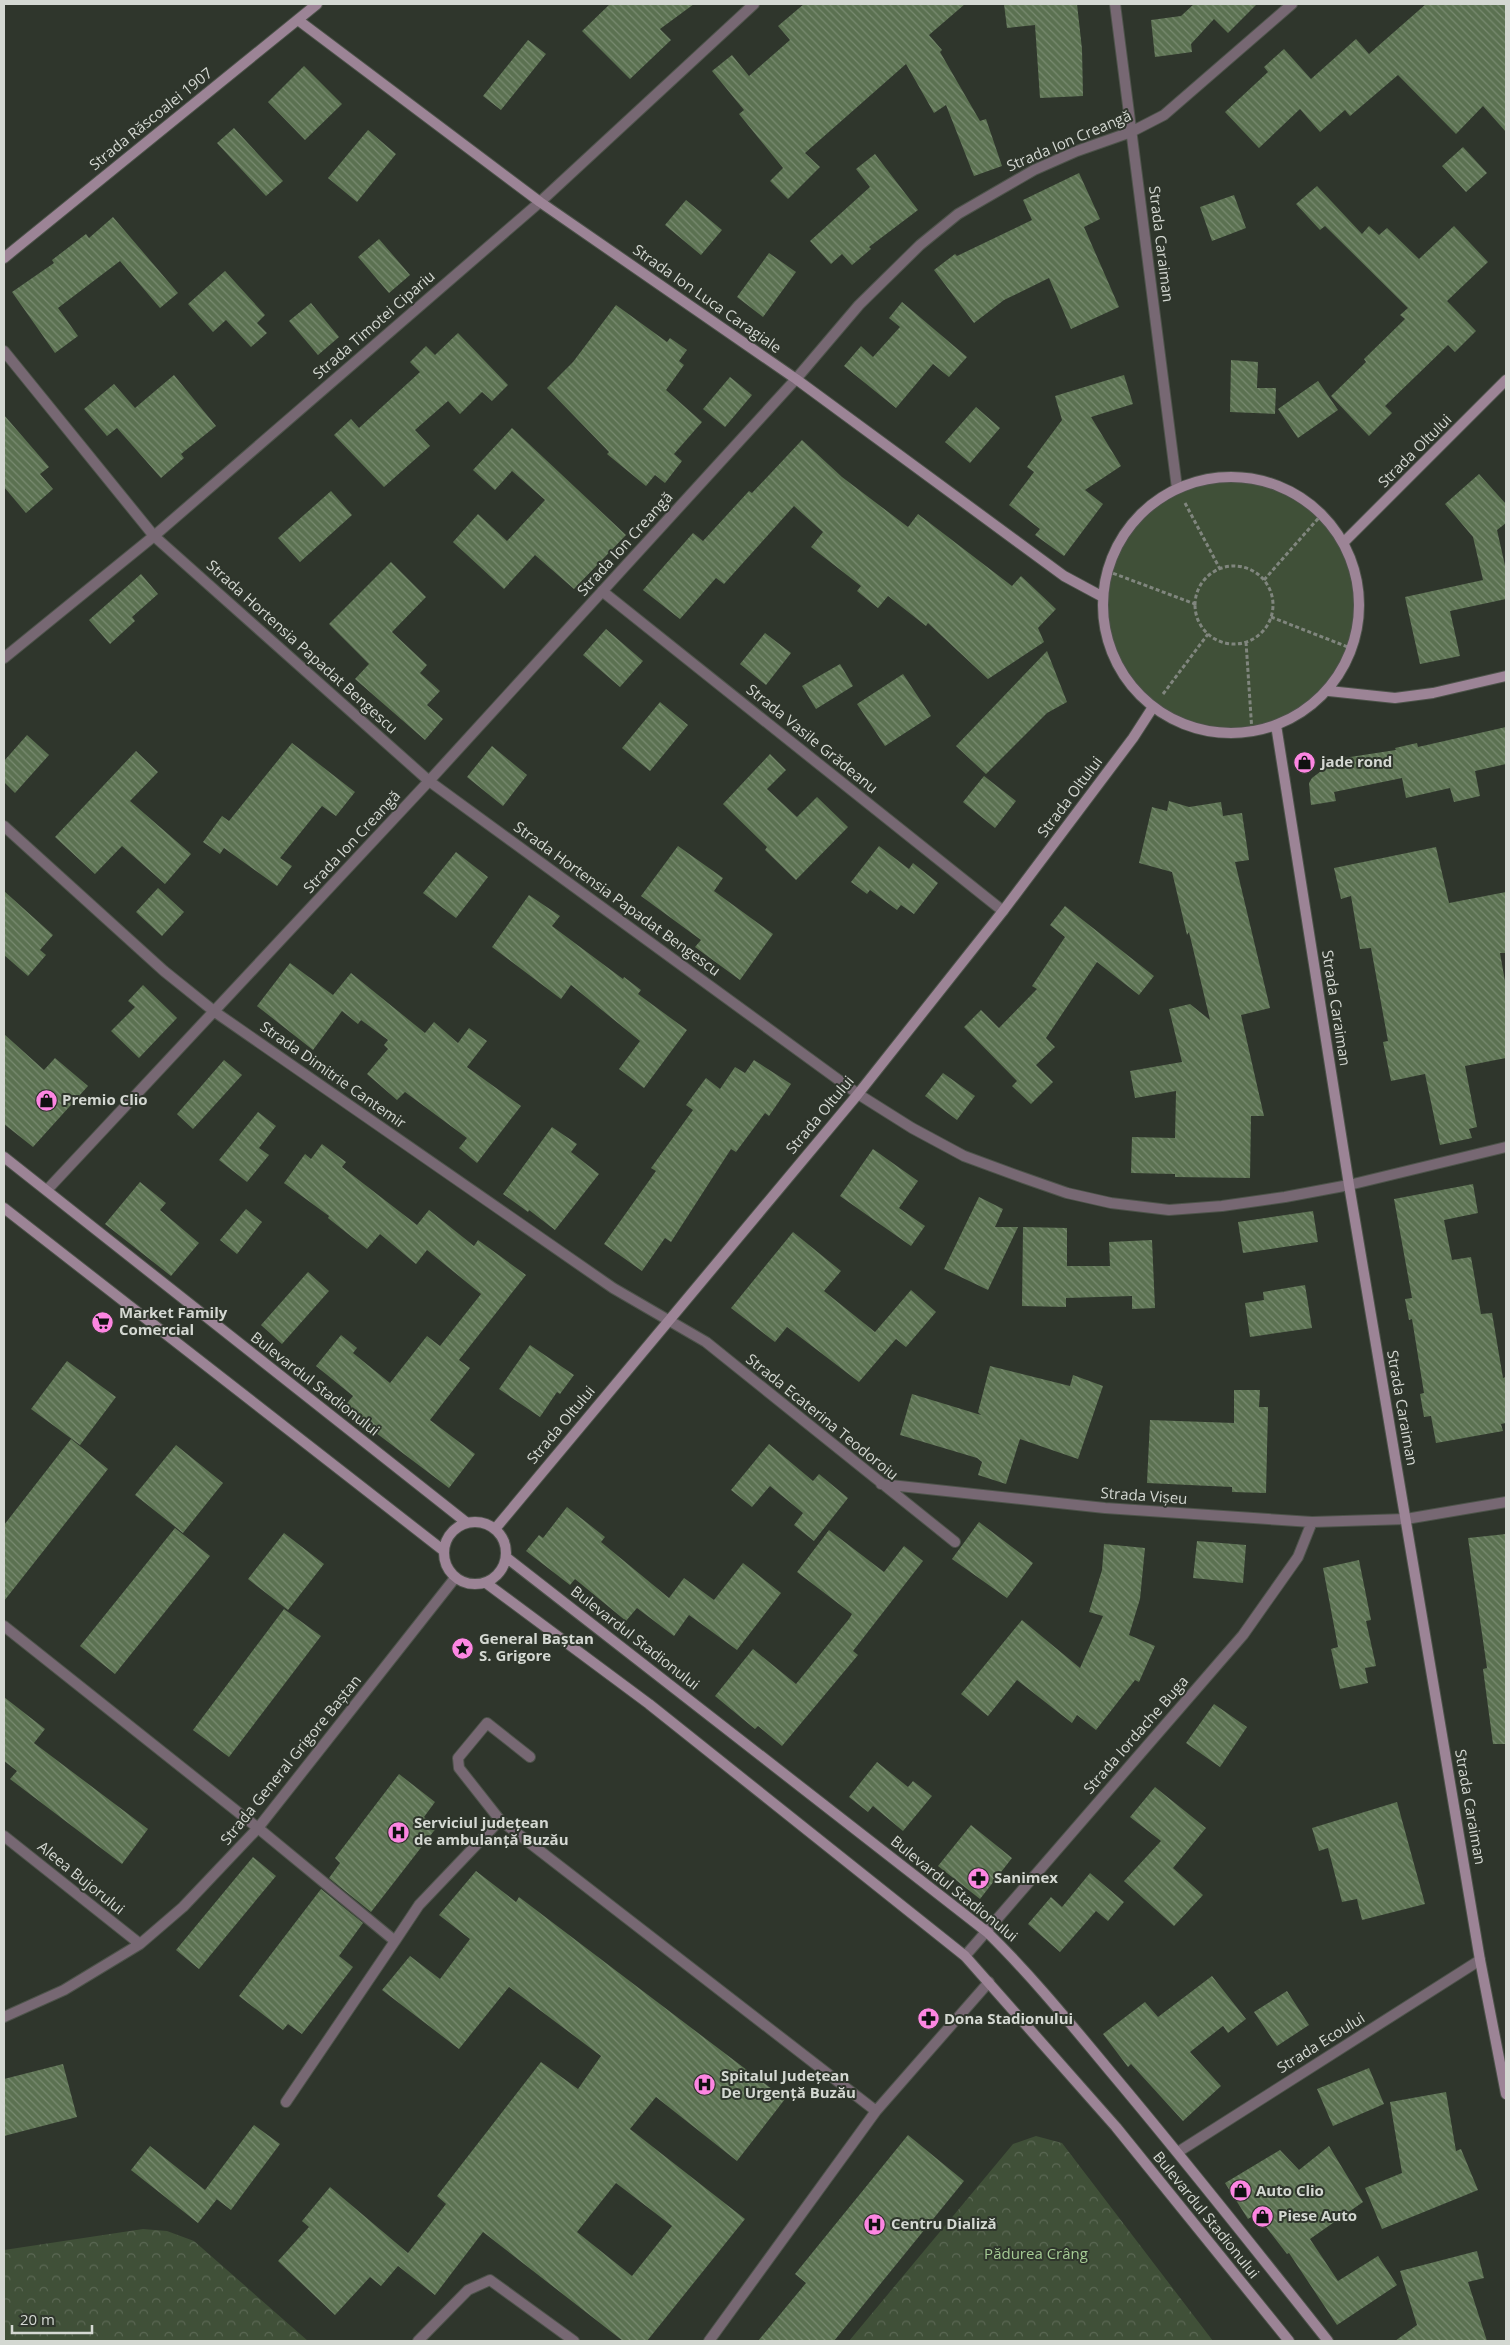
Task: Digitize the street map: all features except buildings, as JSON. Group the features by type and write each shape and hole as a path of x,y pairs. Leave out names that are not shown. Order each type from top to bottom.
{"main road":[{"name":"Strada Răscoalei 1907","path":"4,258 317,4"},
{"name":"Strada Ion Luca Caragiale","path":"298,20 540,202 796,379 1064,576 1103,597"},
{"name":"Strada Oltului","path":"1344,542 1506,380"},
{"path":"1232,476 1268,482 1301,496 1323,514 1344,542 1355,571 1359,607 1353,650 1328,691 1306,711 1276,726 1252,732 1209,732 1179,723 1153,707 1134,689 1120,670 1108,645 1103,621 1103,597 1107,571 1119,543 1138,516 1154,500 1177,488 1200,480 1232,476"},
{"path":"1328,691 1395,698 1433,693 1506,676"},
{"name":"Strada Oltului","path":"495,1529 858,1094 1003,911 1133,738 1153,707"},
{"name":"Strada Caraiman","path":"1276,726 1349,1185 1480,1960 1506,2094"},
{"name":"Bulevardul Stadionului","path":"4,1157 466,1523 482,1523 495,1529"},
{"path":"4,1208 444,1551"},
{"path":"466,1523 451,1533 444,1551 444,1561 455,1578 476,1585 486,1583 500,1573 506,1558 505,1542 495,1529"},
{"name":"Bulevardul Stadionului","path":"506,1558 987,1932 1012,1956 1178,2152 1328,2341"},
{"name":"Bulevardul Stadionului","path":"486,1583 649,1704 965,1956 1116,2127 1289,2341"}],"street":[{"name":"Strada Timotei Cipariu","path":"4,658 154,536 540,202 754,4"},
{"name":"Strada Caraiman","path":"1115,4 1177,488"},
{"name":"Strada Ion Creangă","path":"47,1190 429,781 796,379 859,305 920,245 958,214 1034,170 1077,151 1131,132 1164,115 1292,4"},
{"name":"Strada Hortensia Papadat Bengescu","path":"4,351 154,536 429,781 858,1094 912,1128 964,1156 1067,1193 1111,1203 1169,1210 1222,1206 1349,1185 1506,1147"},
{"name":"Strada Vasile Grădeanu","path":"602,591 1003,911"},
{"name":"Strada Dimitrie Cantemir","path":"4,826 164,971 215,1012 613,1288 669,1319"},
{"name":"Strada Ecaterina Teodoroiu","path":"669,1319 706,1342 880,1484 955,1542"},
{"name":"Strada Vișeu","path":"880,1484 1105,1508 1312,1522 1406,1519 1506,1502"},
{"name":"Strada Iordache Buga","path":"965,1956 1243,1635 1298,1557 1312,1522"},
{"name":"Strada General Grigore Baștan","path":"4,2017 64,1990 140,1944 182,1908 258,1828 455,1578"},
{"path":"4,1626 258,1828 395,1941"},
{"path":"530,1757 487,1723 458,1758 459,1768 500,1820 876,2112"},
{"path":"286,2102 419,1905 500,1820"},
{"name":"Aleea Bujorului","path":"4,1836 140,1944"},
{"name":"Strada Ecoului","path":"1178,2152 1480,1960"},
{"path":"709,2341 876,2112 989,1982"},
{"path":"418,2341 468,2290 490,2280 574,2341"}],"path":[{"path":"1177,488 1220,569"},
{"path":"1264,580 1323,514"},
{"path":"1244,567 1264,580 1270,591 1273,604 1271,617 1266,628 1246,642 1226,643 1208,634 1198,620 1195,604 1197,592 1202,582 1210,574 1220,569 1244,567"},
{"path":"1107,571 1195,604"},
{"path":"1271,617 1353,650"},
{"path":"1153,707 1208,634"},
{"path":"1246,642 1252,732"}],"green space":[{"path":"1218,477 1244,477 1268,482 1291,492 1322,514 1338,534 1354,568 1359,592 1359,618 1354,642 1338,676 1322,696 1302,712 1268,728 1244,733 1218,733 1194,728 1171,718 1140,696 1124,676 1108,642 1103,618 1103,592 1108,568 1118,545 1140,514 1160,498 1194,482"},
{"name":"Pădurea Crâng","path":"1036,2136 1062,2143 1213,2341 849,2341 1013,2144"},
{"path":"143,2229 167,2231 194,2241 308,2341 4,2341 4,2250"}],"place":[{"name":"jade rond","path":"1305,762"},
{"name":"Premio Clio","path":"46,1100"},
{"name":"Market Family Comercial","path":"103,1322"},
{"name":"General Baștan S. Grigore","path":"463,1648"},
{"name":"Serviciul județean de ambulanță Buzău","path":"398,1832"},
{"name":"Sanimex","path":"978,1878"},
{"name":"Dona Stadionului","path":"928,2019"},
{"name":"Spitalul Județean De Urgență Buzău","path":"705,2085"},
{"name":"Auto Clio","path":"1240,2191"},
{"name":"Piese Auto","path":"1262,2216"},
{"name":"Centru Dializă","path":"875,2224"}]}
